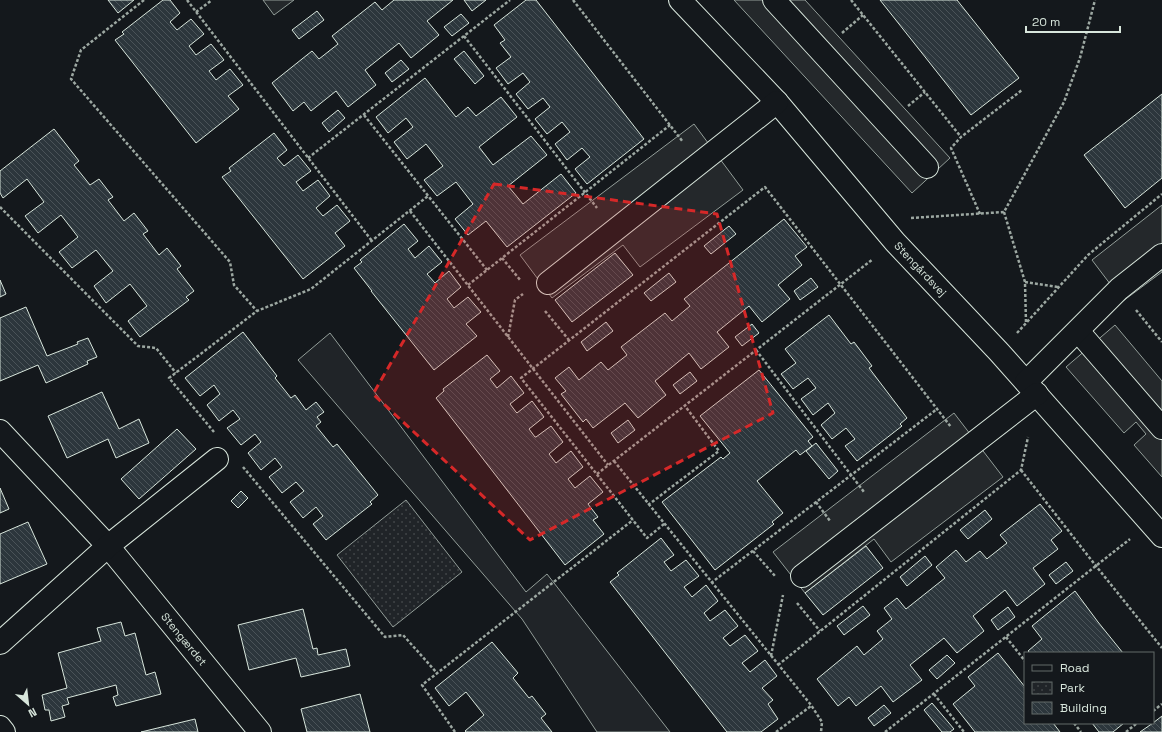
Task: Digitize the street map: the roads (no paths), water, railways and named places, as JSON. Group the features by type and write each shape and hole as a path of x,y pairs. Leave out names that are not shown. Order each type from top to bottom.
{"street":[{"name":"Stengårdsvej","path":"680,0 777,102 895,242 999,352 1156,529"},
{"path":"774,0 927,167"},
{"path":"548,283 777,102"},
{"path":"802,576 968,448 1031,388 1078,331 1119,289 1162,255"},
{"path":"1078,331 1162,428"},
{"name":"Stengærdet","path":"0,431 108,546 260,732"},
{"path":"0,643 108,546 217,460"},
{"path":"0,727 4,732"}]}
